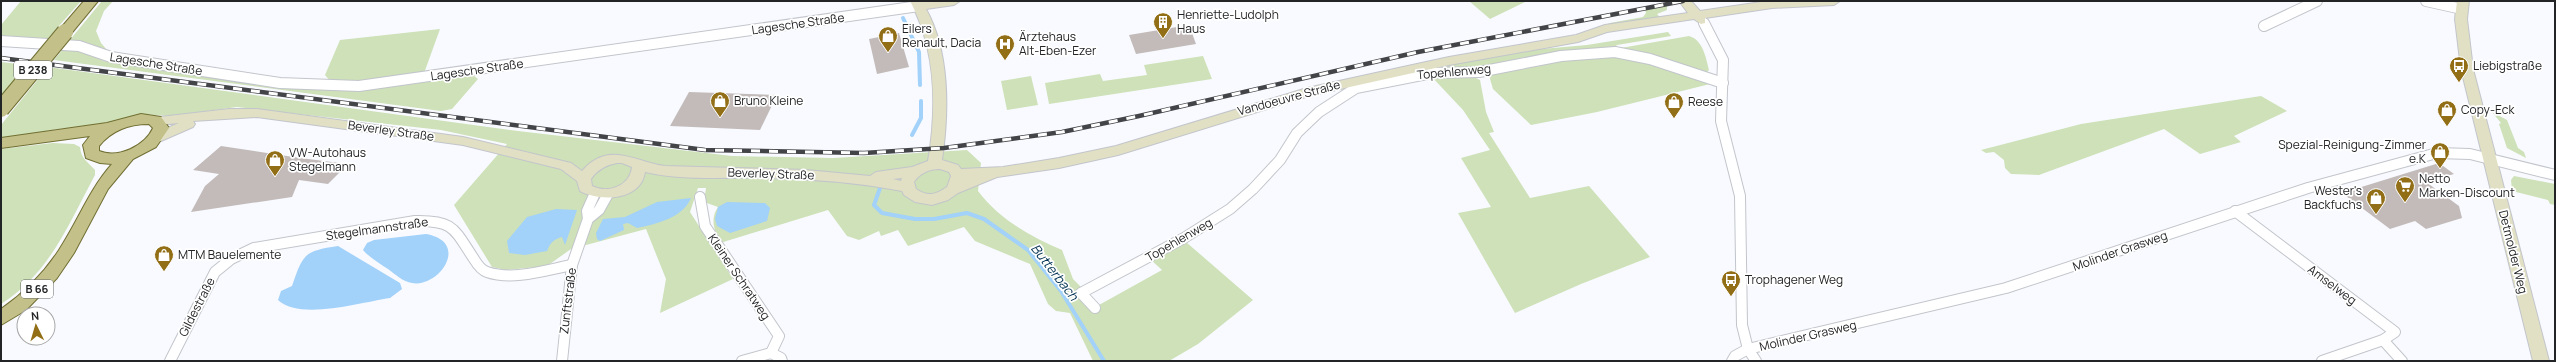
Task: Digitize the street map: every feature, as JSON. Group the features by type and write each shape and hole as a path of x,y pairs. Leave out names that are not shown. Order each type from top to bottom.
{"main road":[{"name":"B 238","path":"1,109 91,1"},
{"path":"1,144 59,134 98,131 132,120 156,121 161,128 156,138 129,154 103,158 92,154 91,145 88,139 42,137"},
{"path":"91,145 99,135 112,127"},
{"name":"B 66","path":"1,318 20,305 51,274 66,253 102,186 129,154"},
{"name":"B 66","path":"102,186 103,158"}],"street":[{"name":"Lagesche Straße","path":"1,42 78,46 111,57 280,83 358,86 918,4 954,1"},
{"path":"1685,1 1700,19 1723,60 1721,121 1740,196 1742,325 1748,349 1756,361"},
{"path":"2264,26 2316,1"},
{"path":"2426,1 2463,5"},
{"name":"Vandoeuvre Straße","path":"958,174 1003,172 1059,163 1118,150 1307,92 1442,63 1578,38 1605,39 1700,19 1814,8 1830,2"},
{"path":"918,4 932,34 934,46 937,89 934,164 952,167 958,174 959,182 954,189"},
{"name":"Detmolder Weg","path":"2463,5 2461,19 2466,69 2541,361"},
{"name":"Topehlenweg","path":"1095,308 1081,293 1184,238 1230,209 1280,160 1297,133 1319,112 1356,88 1432,73 1479,72 1561,56 1615,52 1650,59 1723,83"},
{"name":"Beverley Straße","path":"156,121 213,115 257,113 463,141 566,166 600,163 623,158 636,162 639,166 676,174"},
{"name":"Beverley Straße","path":"156,138 213,115"},
{"name":"Molinder Grasweg","path":"1748,349 2006,288 2083,264 2235,211 2308,188 2436,154 2462,153 2490,160"},
{"path":"2490,160 2555,175"},
{"path":"600,163 592,168 584,179 585,188 602,194"},
{"name":"Beverley Straße","path":"602,194 622,190 633,182 676,174 747,173 866,178 913,172 934,164"},
{"path":"566,166 584,179"},
{"path":"633,182 638,177 639,166"},
{"path":"907,187 907,182 913,172"},
{"name":"Vandoeuvre Straße","path":"954,189 1003,172"},
{"name":"Beverley Straße","path":"866,178 907,187 913,196 926,200 942,197 954,189"},
{"name":"Zunftstraße","path":"562,361 572,265 588,220 599,210 602,194"},
{"name":"Kleiner Schratweg","path":"700,197 705,226 779,336 772,353"},
{"name":"Amselweg","path":"2235,211 2395,332 2383,340"},
{"name":"Stegelmannstraße","path":"231,259 254,248 414,221 439,220 452,226 477,263 486,272 508,275 572,265"},
{"name":"Gildestraße","path":"170,361 215,272 231,259"},
{"path":"2322,361 2383,340 2402,361"},
{"path":"1732,361 1735,356 1748,349"},
{"path":"742,361 758,355 772,353 781,358 782,361"}],"green space":[{"path":"21,1 81,1 43,44 1,40 1,25"},
{"path":"102,1 113,1 104,11 96,31 101,43 107,50 83,42 69,41"},
{"path":"1469,1 1527,1 1490,19"},
{"path":"1667,5 1667,10 1657,14 1660,17 1597,28 1610,23 1643,17 1646,13 1645,10"},
{"path":"440,29 423,76 381,83 331,82 325,75 340,40"},
{"path":"1668,32 1671,36 1617,45 1614,48 1479,68 1422,70 1530,50 1587,45"},
{"path":"1689,36 1698,41 1701,45 1707,60 1709,70 1707,72 1620,50 1621,48"},
{"path":"64,48 85,52 104,61 276,85 432,80 473,75 478,79 452,109 441,111 54,60"},
{"path":"1203,56 1212,79 1049,104 1045,83 1100,74 1103,81 1147,75 1144,65"},
{"path":"1612,56 1639,59 1710,84 1597,112 1531,125 1493,89 1490,79 1491,73 1543,62"},
{"path":"1,62 27,65 1,96"},
{"path":"48,67 518,131 732,156 833,158 967,150 981,163 978,191 1006,219 1027,233 1062,250 1073,279 1099,305 1162,270 1151,260 1186,242 1253,300 1198,344 1169,361 1093,361 1070,313 1056,311 1048,304 1030,264 975,241 964,227 908,246 898,230 881,236 879,231 859,240 847,236 828,210 720,243 714,225 714,216 718,207 704,202 706,188 698,188 690,212 733,279 660,313 666,279 646,229 571,249 547,266 506,270 492,267 454,205 507,144 441,130 237,107 169,116 141,114 95,126 58,129 1,139 1,125"},
{"path":"1430,75 1472,76 1480,80 1486,112 1494,132 1489,133 1530,198 1589,186 1650,257 1581,284 1515,313 1458,213 1491,207 1461,158 1490,150 1463,110"},
{"path":"1031,76 1038,105 1007,110 1001,81"},
{"path":"2261,96 2287,111 2234,136 2241,142 2200,154 2164,129 2039,175 2011,174 2005,168 2004,160 1994,152 1986,153 1981,150 2081,124"},
{"path":"2492,112 2507,120 2518,148 2524,152 2526,158 2507,148 2499,124 2501,123"},
{"path":"53,143 74,144 80,147 83,157 95,170 95,175 66,230 45,263 33,278 18,292 1,304 1,149"},
{"path":"2514,176 2555,184 2555,205 2550,204 2548,200 2512,191 2511,180"}],"water":[{"path":"691,198 682,211 668,219 637,228 628,223 623,224 624,230 600,241 597,239 596,233 603,219 625,217 657,202"},
{"path":"727,202 765,203 770,208 767,221 730,233 717,226 715,219 718,207"},
{"path":"556,209 577,210 565,245 562,237 553,242 547,251 525,255 509,253 507,241 527,217"},
{"path":"426,234 439,239 447,246 448,254 446,263 440,272 432,279 422,283 412,283 402,279 363,250 367,243 374,240"},
{"path":"338,246 400,283 402,289 390,298 316,310 288,306 278,300 281,291 292,286 299,267 306,256 311,252"}],"building":[{"name":"Henriette-Ludolph Haus","path":"1189,25 1196,44 1136,54 1129,35"},
{"name":"Eilers Renault, Dacia","path":"899,33 909,67 877,74 869,39"},
{"name":"Bruno Kleine","path":"689,92 777,95 760,130 670,126"},
{"name":"VW-Autohaus Stegelmann","path":"221,146 348,164 328,184 299,180 292,197 191,212 205,186 219,174 193,170"},
{"name":"Netto Marken-Discount","path":"2439,163 2454,174 2426,182 2459,206 2462,218 2426,229 2415,221 2390,229 2342,193"}],"waterway":[{"path":"903,18 919,52 920,85"},
{"path":"912,135 921,118 921,101"},
{"name":"Butterbach","path":"880,188 874,205 882,213 915,219 934,219 967,213 984,219 1028,250 1061,291 1104,361"}],"railway":[{"path":"1,58 705,150 864,153 944,148 1062,132 1139,116 1418,52 1683,1"}],"place":[{"name":"Henriette-Ludolph Haus","path":"1163,39"},
{"name":"Eilers Renault, Dacia","path":"888,53"},
{"name":"Ärztehaus Alt-Eben-Ezer","path":"1005,61"},
{"name":"Liebigstraße","path":"2459,83"},
{"name":"Bruno Kleine","path":"720,118"},
{"name":"Reese","path":"1674,119"},
{"name":"Copy-Eck","path":"2447,127"},
{"name":"Spezial-Reinigung-Zimmer e.K","path":"2440,169"},
{"name":"VW-Autohaus Stegelmann","path":"275,177"},
{"name":"Netto Marken-Discount","path":"2405,203"},
{"name":"Wester's Backfuchs","path":"2376,215"},
{"name":"MTM Bauelemente","path":"164,272"},
{"name":"Trophagener Weg","path":"1731,297"}]}
